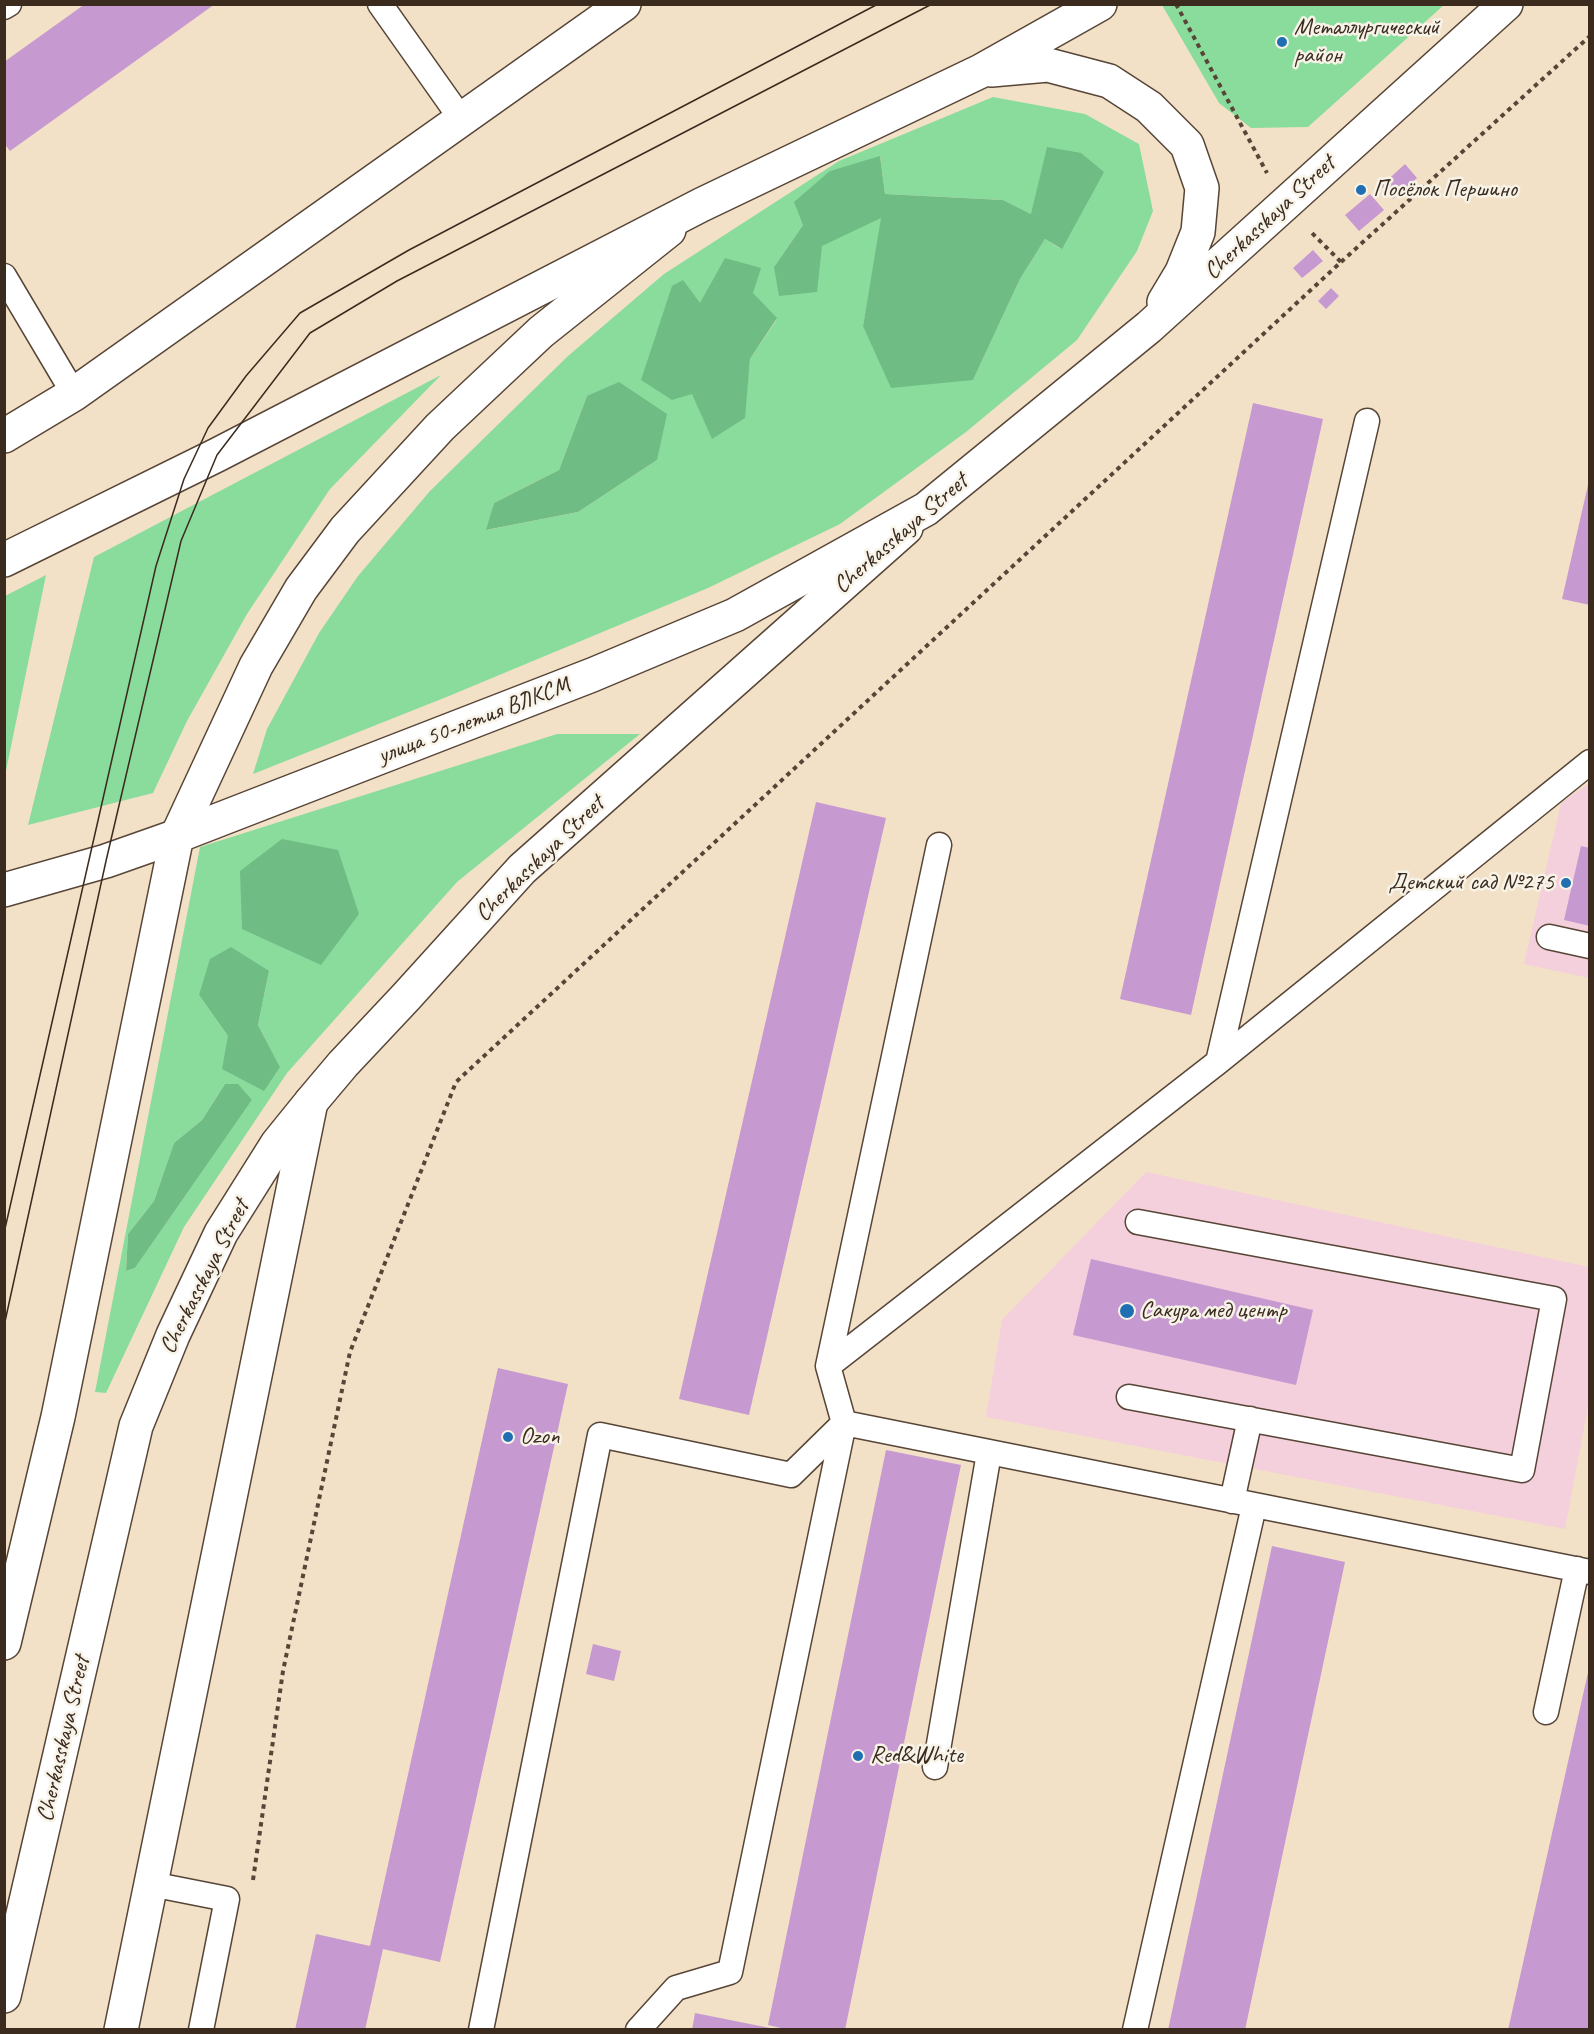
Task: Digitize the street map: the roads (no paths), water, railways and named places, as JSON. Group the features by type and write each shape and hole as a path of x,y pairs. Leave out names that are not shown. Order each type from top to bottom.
{"main road":[{"path":"4,436 74,394 624,4"},
{"path":"4,560 217,455 701,205 981,72 1100,4"},
{"name":"Cherkasskaya Street","path":"4,1996 135,1426 173,1335 221,1233 277,1144 343,1064 522,869 926,509 1149,327 1506,4"},
{"path":"981,72 1048,65 1109,81 1149,106 1187,145 1202,188 1198,232 1182,272 1149,327"},
{"path":"4,1643 58,1417 177,836 256,666 301,590 345,530 440,427 541,332 701,205"},
{"name":"улица 50-летия ВЛКСМ","path":"4,890 106,861 177,836 592,675 735,615 926,509"},
{"path":"121,2030 311,1102"}],"lane":[{"path":"380,4 462,120"},
{"path":"4,276 74,394"},
{"path":"1218,1062 1367,421"},
{"path":"828,1366 1218,1062 1590,762"},
{"path":"638,2030 676,1988 730,1972 844,1424 828,1366 939,845"},
{"path":"1549,937 1590,946"},
{"path":"1129,1397 1522,1470 1554,1299 1138,1222"},
{"path":"1135,2030 1243,1503 1250,1419"},
{"path":"844,1424 1583,1571 1546,1712"},
{"path":"481,2030 600,1435 791,1474 844,1424"},
{"path":"935,1767 989,1453"},
{"path":"151,1884 227,1899 201,2030"}],"tram line":[{"path":"4,1233 156,566 184,479 208,428 246,376 300,313 409,250 878,4"},
{"path":"4,1326 106,861 181,541 217,455 310,333 397,281 932,4"}],"place":[{"name":"Металлургический район","path":"1282,42"},
{"name":"Посёлок Першино","path":"1361,190"},
{"name":"Детский сад №275","path":"1566,883"},
{"name":"Сакура мед центр","path":"1127,1311"},
{"name":"Ozon","path":"508,1437"},
{"name":"Red&White","path":"858,1756"}]}
